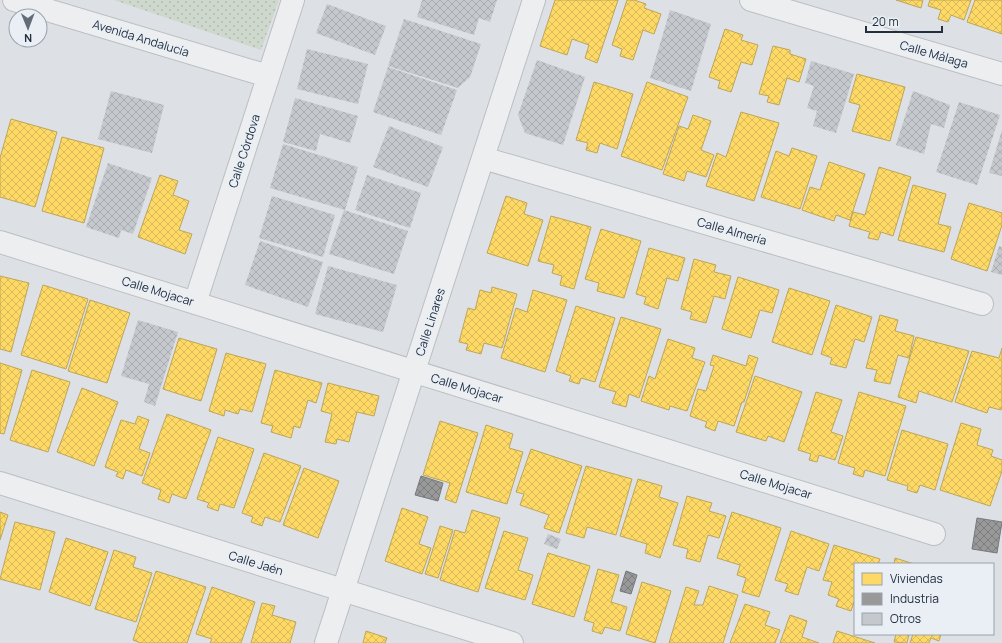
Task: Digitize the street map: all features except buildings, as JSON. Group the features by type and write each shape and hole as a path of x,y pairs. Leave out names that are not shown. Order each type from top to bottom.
{"street":[{"name":"Avenida Andalucía","path":"14,0 268,76"},
{"name":"Calle Córdova","path":"195,303 293,0"},
{"name":"Calle Linares","path":"326,643 534,0"},
{"name":"Calle Málaga","path":"751,0 1002,74"},
{"name":"Calle Almería","path":"483,158 982,304"},
{"name":"Calle Mojacar","path":"0,242 934,534"},
{"name":"Calle Jaén","path":"0,483 512,643"}],"shaded area":[{"path":"114,0 279,0 261,50"}]}
